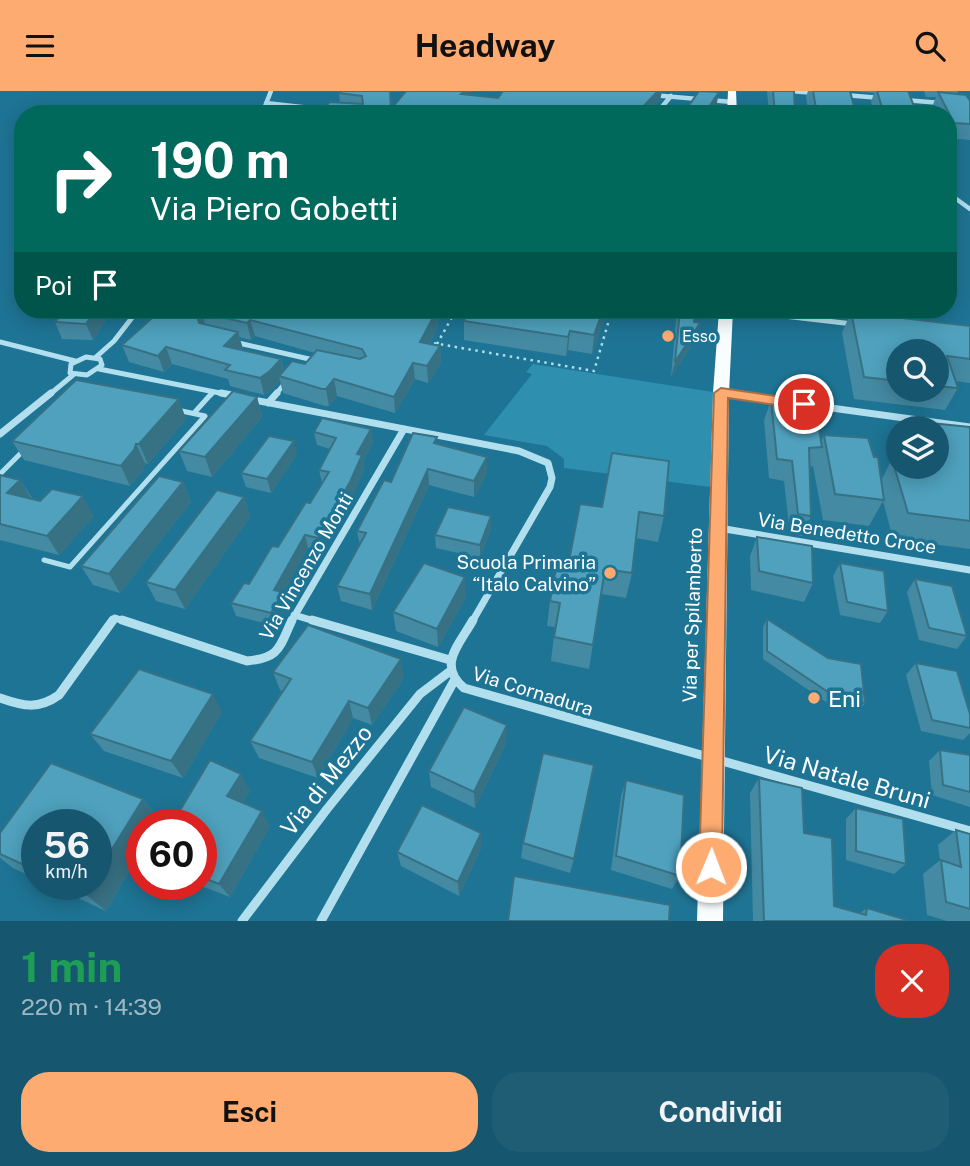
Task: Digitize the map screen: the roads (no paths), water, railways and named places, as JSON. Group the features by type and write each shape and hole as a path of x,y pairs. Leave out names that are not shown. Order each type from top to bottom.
{"main road":[{"path":"732,91 732,102"},
{"name":"Via per Spilamberto","path":"710,921 721,393 725,319"}],"street":[{"path":"271,91 266,103 283,105"},
{"path":"791,91 818,93"},
{"path":"908,91 912,105"},
{"path":"650,94 732,102"},
{"path":"831,94 884,99"},
{"path":"664,105 671,96"},
{"path":"897,100 946,103"},
{"path":"96,357 114,341 131,319"},
{"path":"810,319 862,325"},
{"path":"231,341 329,364"},
{"path":"0,342 75,361"},
{"path":"0,434 73,375 89,374 99,369 102,362 96,357 75,361 68,370 73,375"},
{"path":"298,367 305,359"},
{"name":"Via Cornadura","path":"99,369 519,451 548,463 551,470 550,487 450,660 452,676 464,688 713,759"},
{"path":"268,403 290,376"},
{"path":"721,393 970,427"},
{"name":"Via Vincenzo Monti","path":"0,698 30,708 47,704 59,695 115,618 247,661 268,659 276,653 294,615 404,429"},
{"name":"Via Benedetto Croce","path":"719,528 970,570"},
{"path":"294,615 450,660"},
{"path":"321,921 452,676"},
{"name":"Via di Mezzo","path":"242,921 327,809 420,694 452,676"},
{"name":"Via Natale Bruni","path":"713,759 970,831"}],"lane":[{"path":"194,413 213,392"},
{"path":"44,560 70,567 205,416 167,408"},
{"path":"0,474 28,447"}],"place":[{"name":"Esso","path":"668,336"},
{"name":"Scuola Primaria “Italo Calvino”","path":"610,573"},
{"name":"Eni","path":"814,698"}]}
